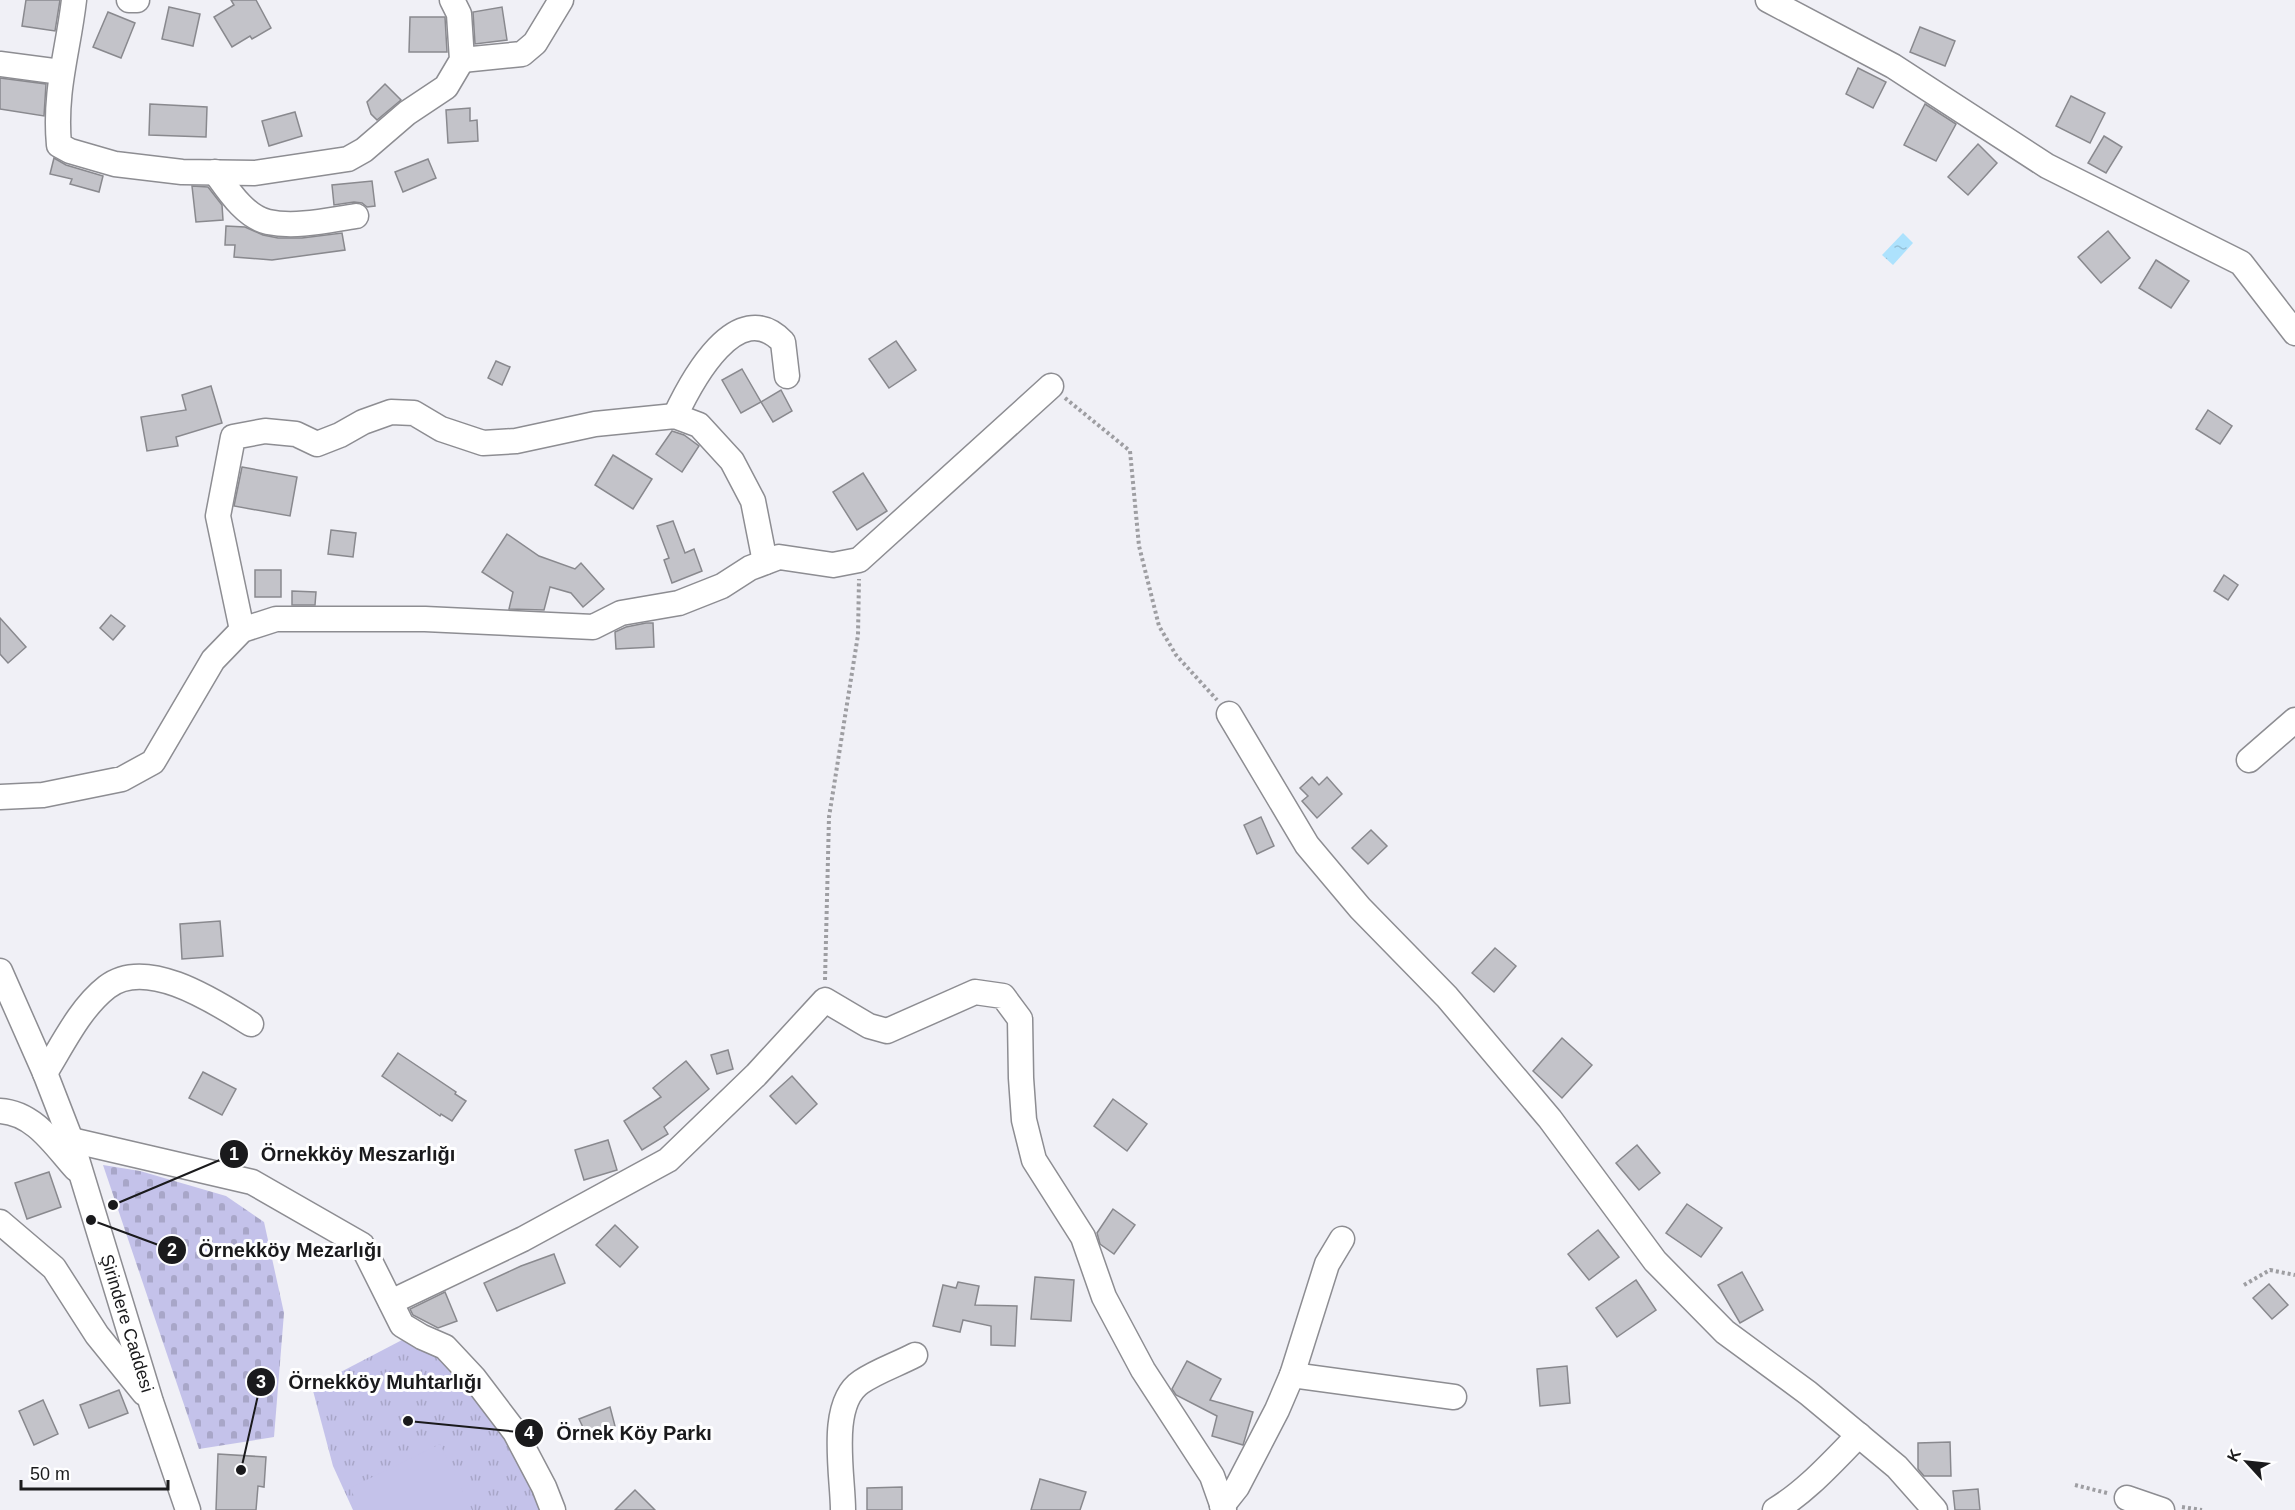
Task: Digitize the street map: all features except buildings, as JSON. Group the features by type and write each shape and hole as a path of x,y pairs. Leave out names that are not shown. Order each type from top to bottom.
{"street":[{"path":"74,0 61,72 56,117 59,146 115,164 182,172 255,173 348,159 364,150 407,113 446,87 462,60 459,14 452,0"},
{"path":"129,0 136,0"},
{"path":"462,60 522,54 535,43 561,0"},
{"path":"1768,0 1893,66 2047,166 2241,263 2295,333"},
{"path":"0,64 61,72"},
{"path":"214,172 235,199 267,222 305,223 356,216"},
{"path":"675,416 694,380 713,352 727,340 746,330 765,329 783,342 787,376"},
{"path":"0,797 43,795 122,779 153,762 213,660 242,630 276,619 425,619 593,627 621,613 679,603 722,586 750,568 779,556 833,565 859,560 1051,386"},
{"path":"242,630 218,516 232,437 265,431 296,434 317,444 340,435 363,422 391,412 414,412 441,429 483,443 516,441 595,424 675,416 699,425 732,461 753,501 765,562"},
{"path":"1229,714 1307,845 1360,908 1447,998 1550,1119 1655,1261 1725,1332 1897,1467 1935,1510"},
{"path":"2249,759 2295,720"},
{"name":"Şirindere Caddesi","path":"0,971 45,1073 71,1140 151,1402 188,1510"},
{"path":"45,1073 85,1010 108,986 126,979 147,977 172,982 202,994 251,1024"},
{"path":"392,1302 523,1239 668,1160 756,1075 825,1000 869,1026 887,1031 975,992 1003,996 1020,1019 1024,1120 1034,1160 1083,1237 1104,1297 1143,1370 1212,1476 1223,1508"},
{"path":"0,1111 19,1114 37,1125 82,1176"},
{"path":"71,1140 252,1182 362,1245 402,1325 445,1347 474,1378 515,1432 544,1487 553,1510"},
{"path":"0,1222 54,1268 97,1335 151,1402"},
{"path":"1223,1508 1237,1487 1277,1410 1292,1375 1327,1264 1342,1239"},
{"path":"843,1510 840,1423 843,1406 860,1382 915,1355"},
{"path":"1292,1375 1454,1397"},
{"path":"1775,1510 1828,1466 1859,1435"},
{"path":"2127,1498 2162,1510"}],"path":[{"path":"1051,386 1130,451 1139,546 1159,626 1176,655 1229,714"},
{"path":"825,1000 829,817 858,635 859,560"},
{"path":"2244,1285 2270,1270 2295,1275"}],"green space":[{"path":"103,1165 140,1171 226,1196 264,1222 284,1313 274,1437 199,1449"},
{"path":"402,1340 423,1343 444,1352 521,1455 545,1510 353,1510 333,1466 312,1387"},
{"path":"440,1444 472,1510 361,1510 350,1488"}],"water":[{"path":"1903,233 1913,243 1893,265 1882,255"}],"place":[{"name":"Örnekköy Meszarlığı","path":"113,1205"},
{"name":"Örnekköy Mezarlığı","path":"91,1220"},
{"name":"Örnek Köy Parkı","path":"408,1421"},
{"name":"Örnekköy Muhtarlığı","path":"241,1470"}]}
